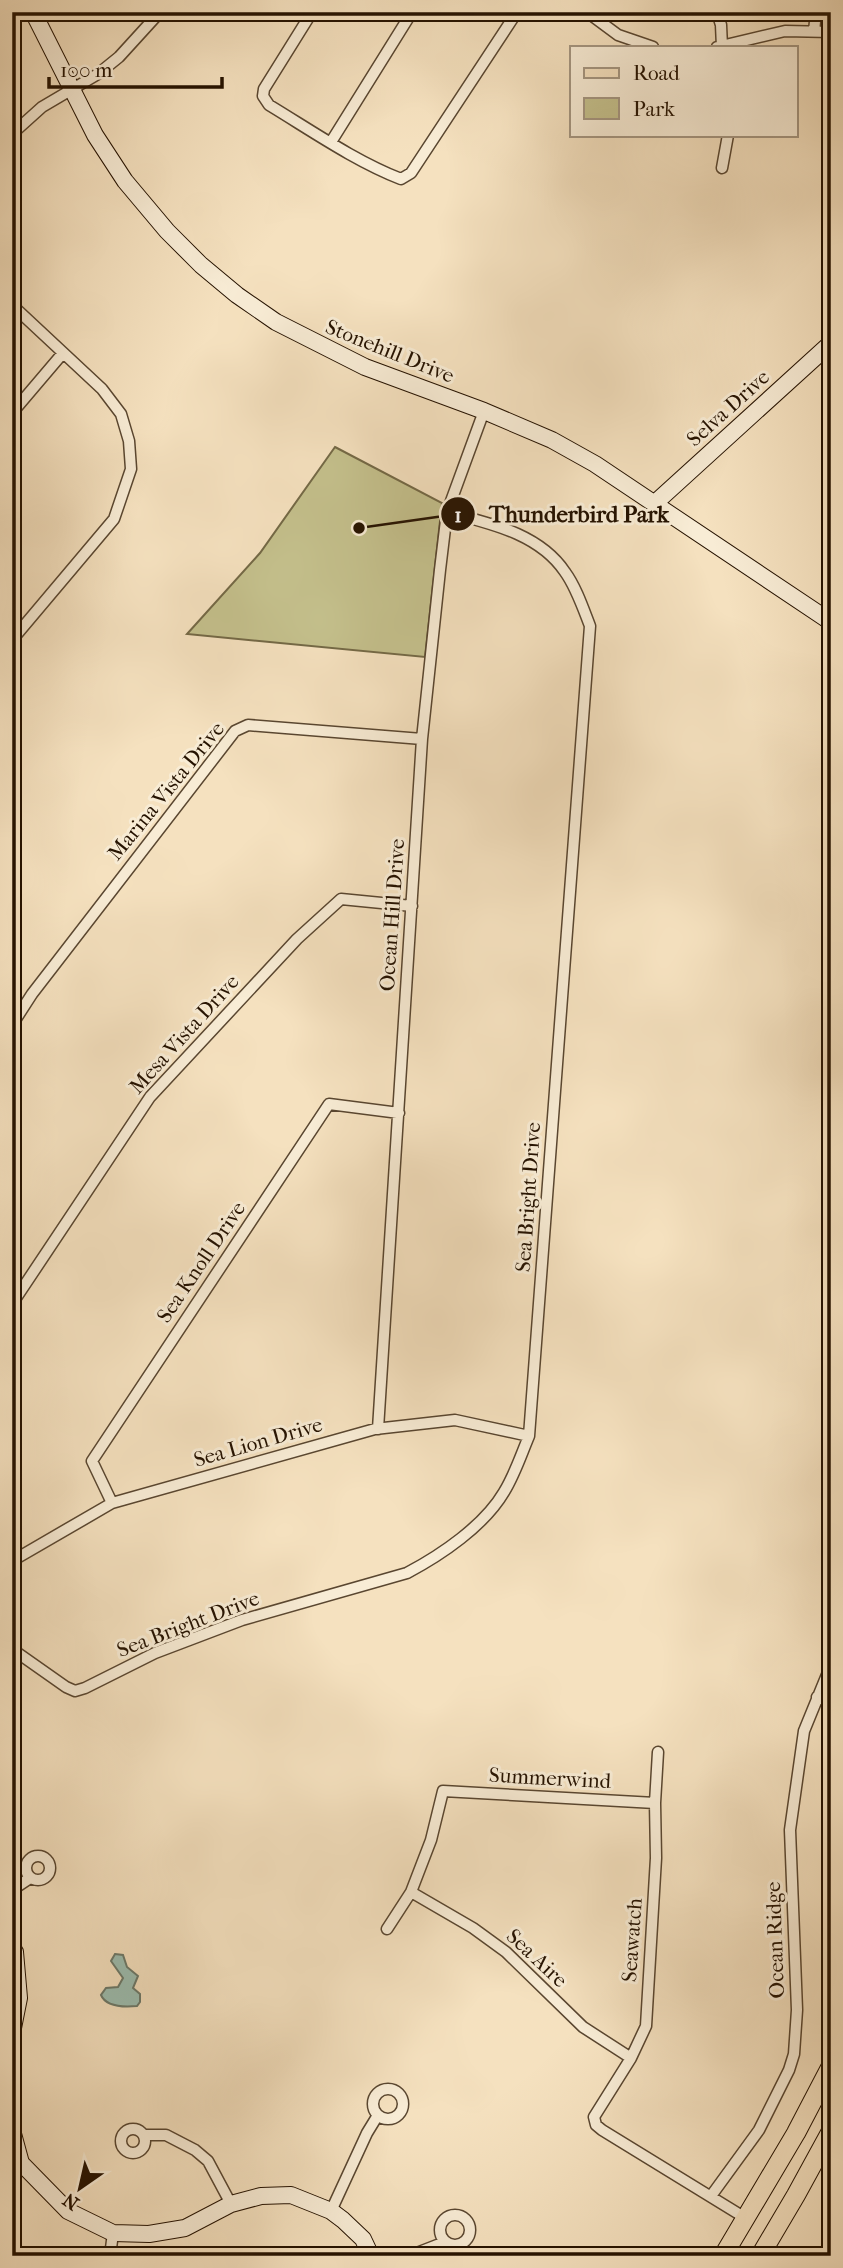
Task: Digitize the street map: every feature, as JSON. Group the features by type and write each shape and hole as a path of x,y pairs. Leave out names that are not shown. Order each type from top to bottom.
{"main road":[{"name":"Stonehill Drive","path":"33,12 95,135 125,181 167,231 201,265 237,295 276,323 316,345 365,367 484,411 552,440 595,464 831,622"},
{"name":"Selva Drive","path":"654,504 831,343"},
{"path":"12,1948 15,1952 19,1998 12,2033"},
{"path":"723,2256 747,2219 831,2066"},
{"path":"12,2130 21,2163 68,2211 113,2233 149,2234 185,2228 231,2204 261,2196 291,2195 331,2211 363,2239 371,2256"},
{"path":"760,2256 831,2131"}],"street":[{"path":"12,134 42,107 98,74 119,57 160,12"},
{"path":"312,12 262,96 269,105 401,179 411,173 517,12"},
{"path":"331,142 412,12"},
{"path":"587,12 618,35 650,46"},
{"path":"717,12 721,25 720,46"},
{"path":"814,31 816,12"},
{"path":"724,46 785,31 831,32"},
{"path":"722,168 728,136"},
{"path":"12,305 102,389 121,414 129,440 131,469 114,519 12,640"},
{"path":"12,414 62,353"},
{"name":"Ocean Hill Drive","path":"377,1429 422,738 447,512 484,411"},
{"name":"Sea Bright Drive","path":"12,1649 75,1691 155,1653 242,1620 407,1573 431,1560 485,1516 503,1495 529,1436 590,626 565,571 541,548 505,527 447,512"},
{"name":"Marina Vista Drive","path":"12,1025 235,731 248,725 422,738"},
{"name":"Mesa Vista Drive","path":"12,1304 149,1097 298,939 341,899 412,906"},
{"name":"Sea Knoll Drive","path":"112,1503 92,1461 329,1104 399,1113"},
{"name":"Sea Lion Drive","path":"12,1561 112,1503 377,1429 455,1420 529,1436"},
{"name":"Ocean Ridge","path":"711,2196 759,2130 789,2070 796,2043 790,1830 800,1751 808,1718 831,1665"},
{"path":"817,1697 831,1703"},
{"name":"Seawatch","path":"658,1752 656,1858 646,2026 631,2058 594,2117 596,2125 602,2130 711,2196"},
{"name":"Summerwind","path":"411,1892 431,1840 443,1791 655,1803"},
{"path":"12,1890 30,1878"},
{"path":"387,1929 411,1892"},
{"name":"Sea Aire","path":"411,1892 473,1928 506,1952 583,2027 631,2058"},
{"path":"331,2211 378,2115"},
{"path":"144,2135 166,2135 195,2150 208,2161 231,2204"},
{"path":"711,2196 747,2219"},
{"path":"110,2256 113,2233"},
{"path":"409,2256 446,2242"}],"green space":[{"path":"335,447 442,503 425,657 187,634 260,553"}],"shaded area":[{"path":"115,1954 123,1955 127,1967 138,1976 133,1988 140,1994 137,2006 112,2004 101,1995 106,1988 118,1987 123,1978 111,1961"}],"place":[{"name":"Thunderbird Park","path":"359,528"}]}
